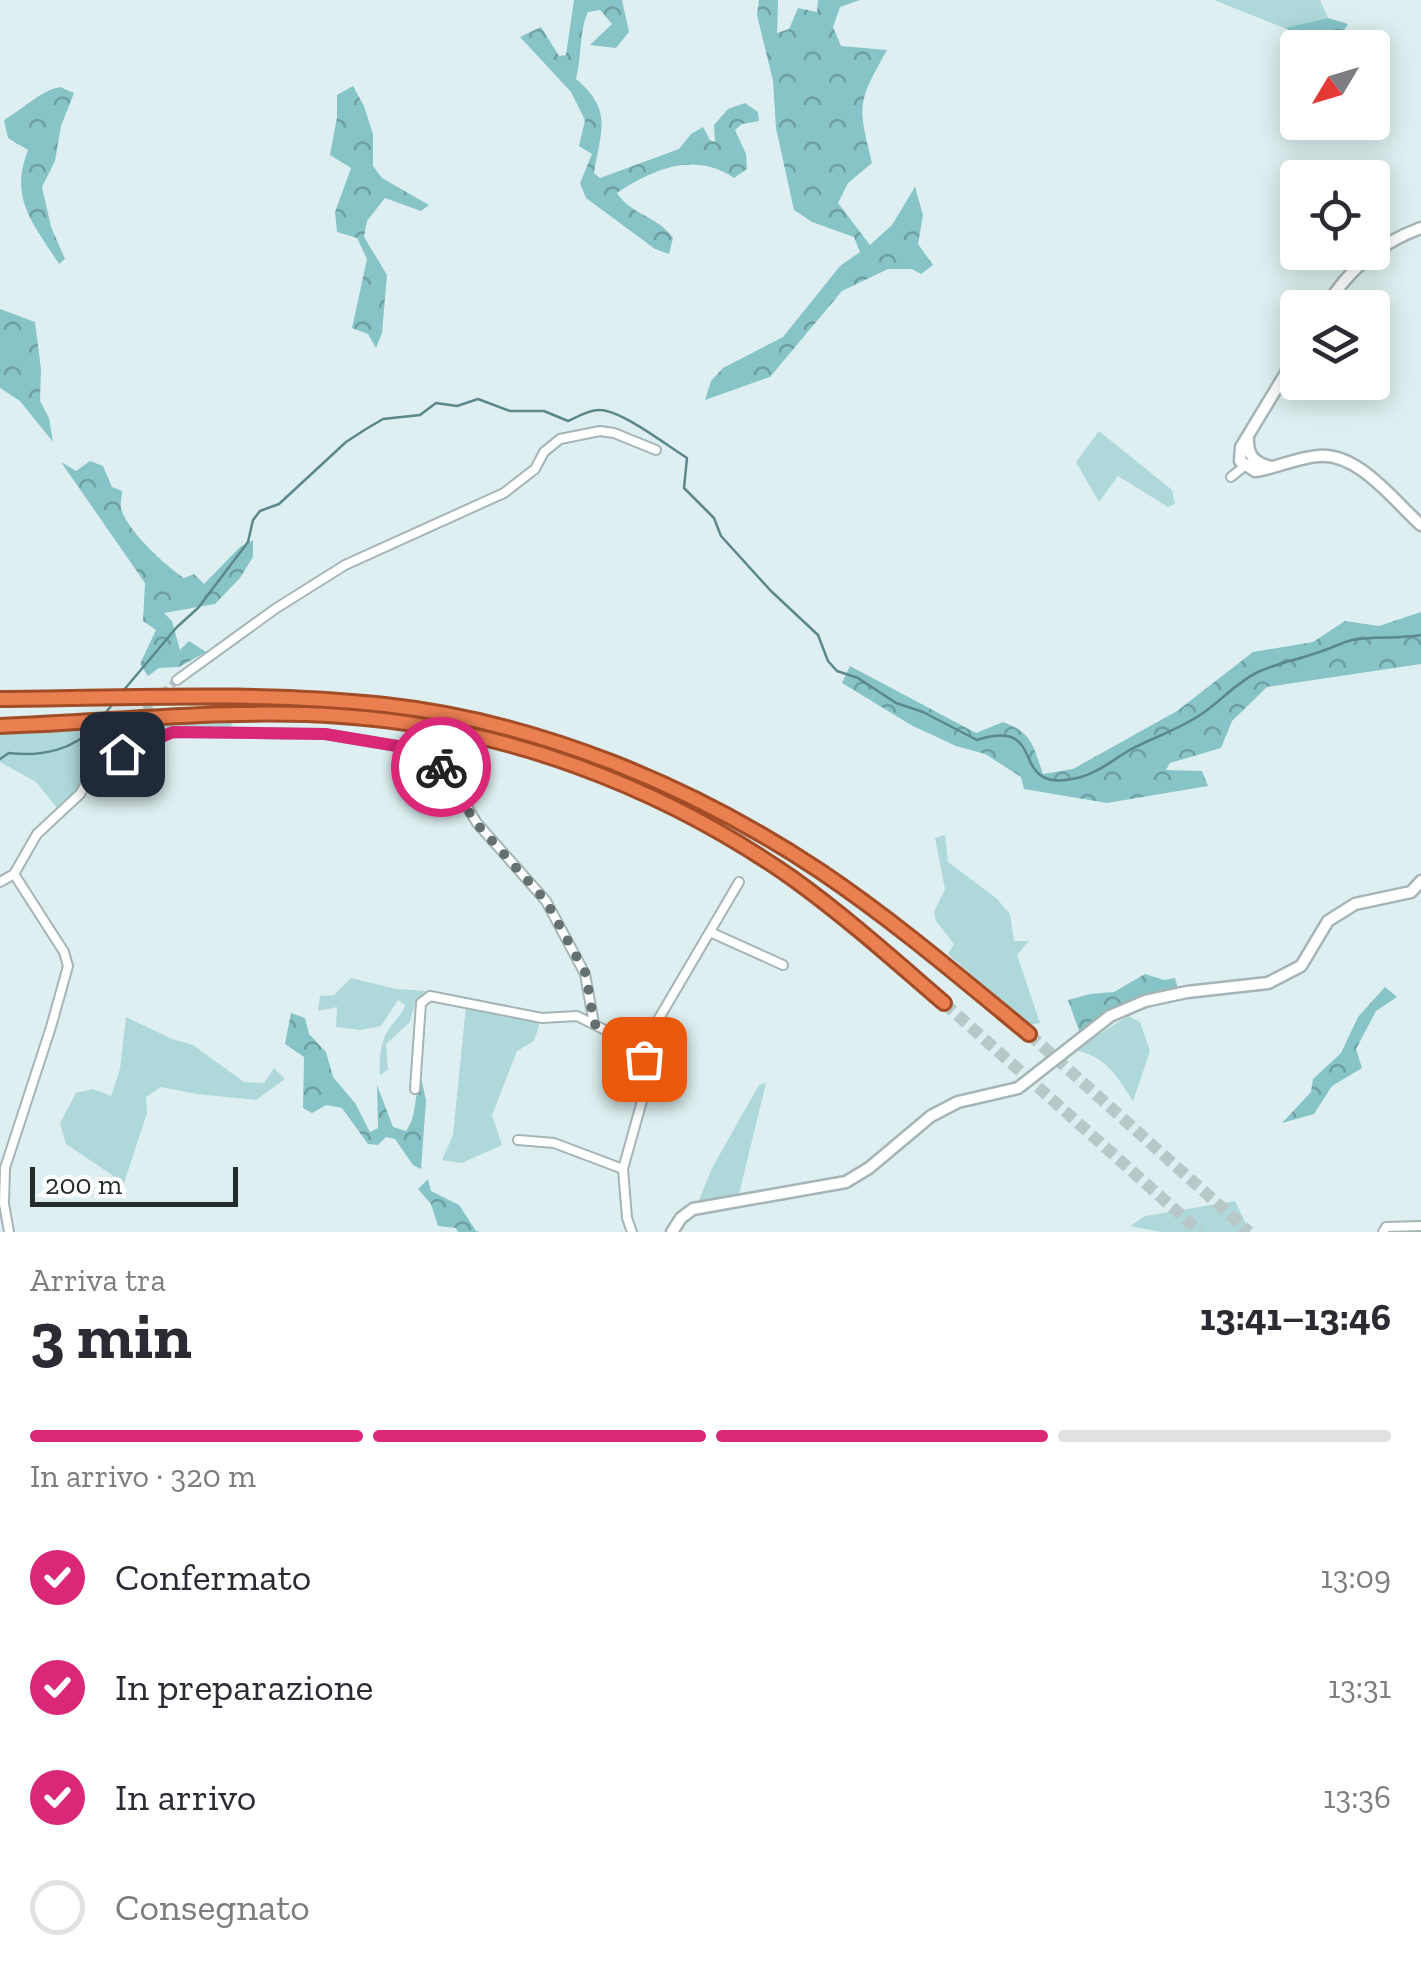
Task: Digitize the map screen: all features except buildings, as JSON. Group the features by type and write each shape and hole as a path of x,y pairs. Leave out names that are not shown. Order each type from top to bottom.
{"highway":[{"path":"0,700 302,698 415,709 497,726 628,769 702,804 820,871 1029,1034"},
{"path":"0,726 227,714 340,716 451,731 560,760 673,808 745,848 827,904 944,1003"}],"main road":[{"path":"1339,290 1364,259 1396,237 1421,228"},
{"path":"1280,383 1239,454 1255,471 1313,456 1341,457 1421,526"},
{"path":"672,1232 680,1218 693,1208 846,1182 870,1168 931,1116 958,1102 1018,1088 1110,1016 1146,1001 1268,982 1301,966 1328,921 1355,904 1411,892 1421,881"}],"street":[{"path":"177,680 345,565 504,493 534,469 544,452 560,439 600,431 656,450"},
{"path":"1231,477 1248,462"},
{"path":"0,882 14,874 38,834 80,794 125,722"},
{"path":"106,748 122,754 134,752 155,738 173,732 192,732 325,734 421,750 445,771 476,823 546,901 586,974 594,1024"},
{"path":"9,1232 4,1204 5,1168 68,966 64,952 14,874"},
{"path":"638,1054 739,882"},
{"path":"710,932 783,964"},
{"path":"415,1089 421,1003 430,996 542,1018 577,1016 594,1024 638,1054 648,1066 650,1080 624,1169 627,1218 632,1232"},
{"path":"518,1140 554,1143 624,1169"},
{"path":"1383,1232 1386,1228 1421,1226"}],"shaded area":[{"path":"1214,0 1320,0 1328,18 1284,28"},
{"path":"1099,431 1172,490 1175,504 1168,507 1118,476 1099,502 1076,462"},
{"path":"231,720 232,730 166,729 123,750 106,741 76,790 57,808 36,782 0,762 0,732"},
{"path":"945,835 948,862 996,898 1010,914 1014,941 1029,941 1017,955 1040,1023 1029,1025 948,954 954,944 936,921 934,912 945,889 935,838"},
{"path":"351,978 396,989 426,991 415,1003 410,1022 386,1044 388,1070 380,1075 384,1037 405,1005 398,1000 381,1026 360,1030 336,1027 337,1007 318,1011 320,996 334,995"},
{"path":"466,1006 537,1021 539,1026 534,1041 517,1051 492,1115 502,1145 462,1163 442,1160 453,1135"},
{"path":"1128,1016 1140,1022 1150,1051 1133,1101 1102,1062 1074,1050"},
{"path":"126,1017 193,1045 244,1082 264,1083 274,1068 285,1079 256,1100 161,1087 146,1097 147,1113 124,1183 66,1144 60,1123 76,1093 93,1089 111,1096 120,1069"},
{"path":"766,1083 738,1198 697,1205 712,1168 759,1085"},
{"path":"1235,1201 1250,1232 1161,1232 1130,1226 1145,1216"}],"green space":[{"path":"574,0 622,0 629,32 616,48 590,45 612,24 600,10 588,12 583,27 576,79 600,111 601,133 594,173 600,178 679,149 703,127 715,142 714,125 728,109 745,103 758,112 759,121 742,124 735,130 746,154 747,169 734,178 704,166 674,166 617,193 673,238 669,254 655,249 586,198 580,183 592,154 579,146 585,120 571,92 520,37 541,27 559,56 566,55"},
{"path":"759,0 778,0 777,33 789,29 798,8 817,12 818,0 860,0 840,7 833,27 841,46 887,50 863,104 872,163 848,183 838,203 870,245 892,225 915,187 923,215 918,244 933,265 921,274 912,269 888,269 842,291 770,377 705,400 711,381 723,368 783,337 840,266 860,252 854,237 812,222 794,210 776,128 773,81 757,15"},
{"path":"1328,18 1348,24 1344,30 1284,28"},
{"path":"353,86 373,134 373,166 382,178 429,205 421,211 385,198 367,221 364,237 387,275 382,333 376,348 368,334 352,328 367,259 357,238 337,232 335,212 351,168 330,155 337,95"},
{"path":"60,87 74,93 61,126 55,161 42,187 51,227 65,259 59,264 33,223 23,197 21,183 28,150 8,138 4,120"},
{"path":"0,309 35,322 41,369 40,401 49,418 53,442 20,401 0,388"},
{"path":"90,461 103,466 112,487 122,491 124,517 138,537 184,578 194,574 204,584 240,547 253,540 253,557 240,578 215,604 164,613 172,621 180,650 189,641 206,652 179,667 159,668 148,676 140,664 156,630 143,621 145,583 61,462 76,471"},
{"path":"1421,612 1421,664 1267,687 1232,721 1221,748 1170,763 1166,770 1202,771 1208,786 1107,803 1024,789 1021,777 985,754 956,746 911,725 842,683 850,666 976,733 1003,722 1013,726 1030,742 1043,774 1073,769 1177,711 1253,652 1313,642 1345,621 1379,626"},
{"path":"1145,974 1164,980 1175,978 1178,989 1126,1005 1080,1033 1068,1000 1114,992"},
{"path":"1385,987 1397,997 1376,1011 1356,1049 1362,1068 1332,1086 1314,1114 1282,1123 1311,1092 1313,1079 1341,1053 1358,1017"},
{"path":"291,1013 305,1018 309,1034 326,1052 333,1077 355,1103 370,1132 378,1128 377,1085 393,1127 406,1131 421,1078 426,1100 421,1169 413,1165 395,1139 386,1137 378,1145 368,1144 342,1108 326,1105 312,1113 303,1108 304,1057 285,1044"},
{"path":"428,1179 431,1191 459,1205 480,1232 458,1232 456,1228 438,1226 431,1204 418,1189"}],"waterway":[{"path":"123,691 198,608 248,542 253,520 260,511 279,504 346,442 383,419 420,415 436,403 457,406 478,399 510,411 544,411 568,421 600,410 632,422 656,437 687,458 684,488 714,518 721,536 771,591 818,635 828,661 837,671 858,678 896,703 923,712 977,740 1000,736 1014,739 1043,777 1057,780 1094,772 1185,724 1265,669 1352,640 1421,635"},
{"path":"104,715 115,701"},
{"path":"0,759 9,753 57,750 88,734 96,725"}],"tunnel":[{"path":"136,718 177,680"},
{"path":"944,1003 1200,1232"},
{"path":"1029,1034 1249,1232"}],"way so far":[{"path":"441,767 476,823 546,901 586,974 594,1024 608,1030 644,1059"}],"route":[{"path":"122,754 173,732 325,734 421,750 441,767"}]}
